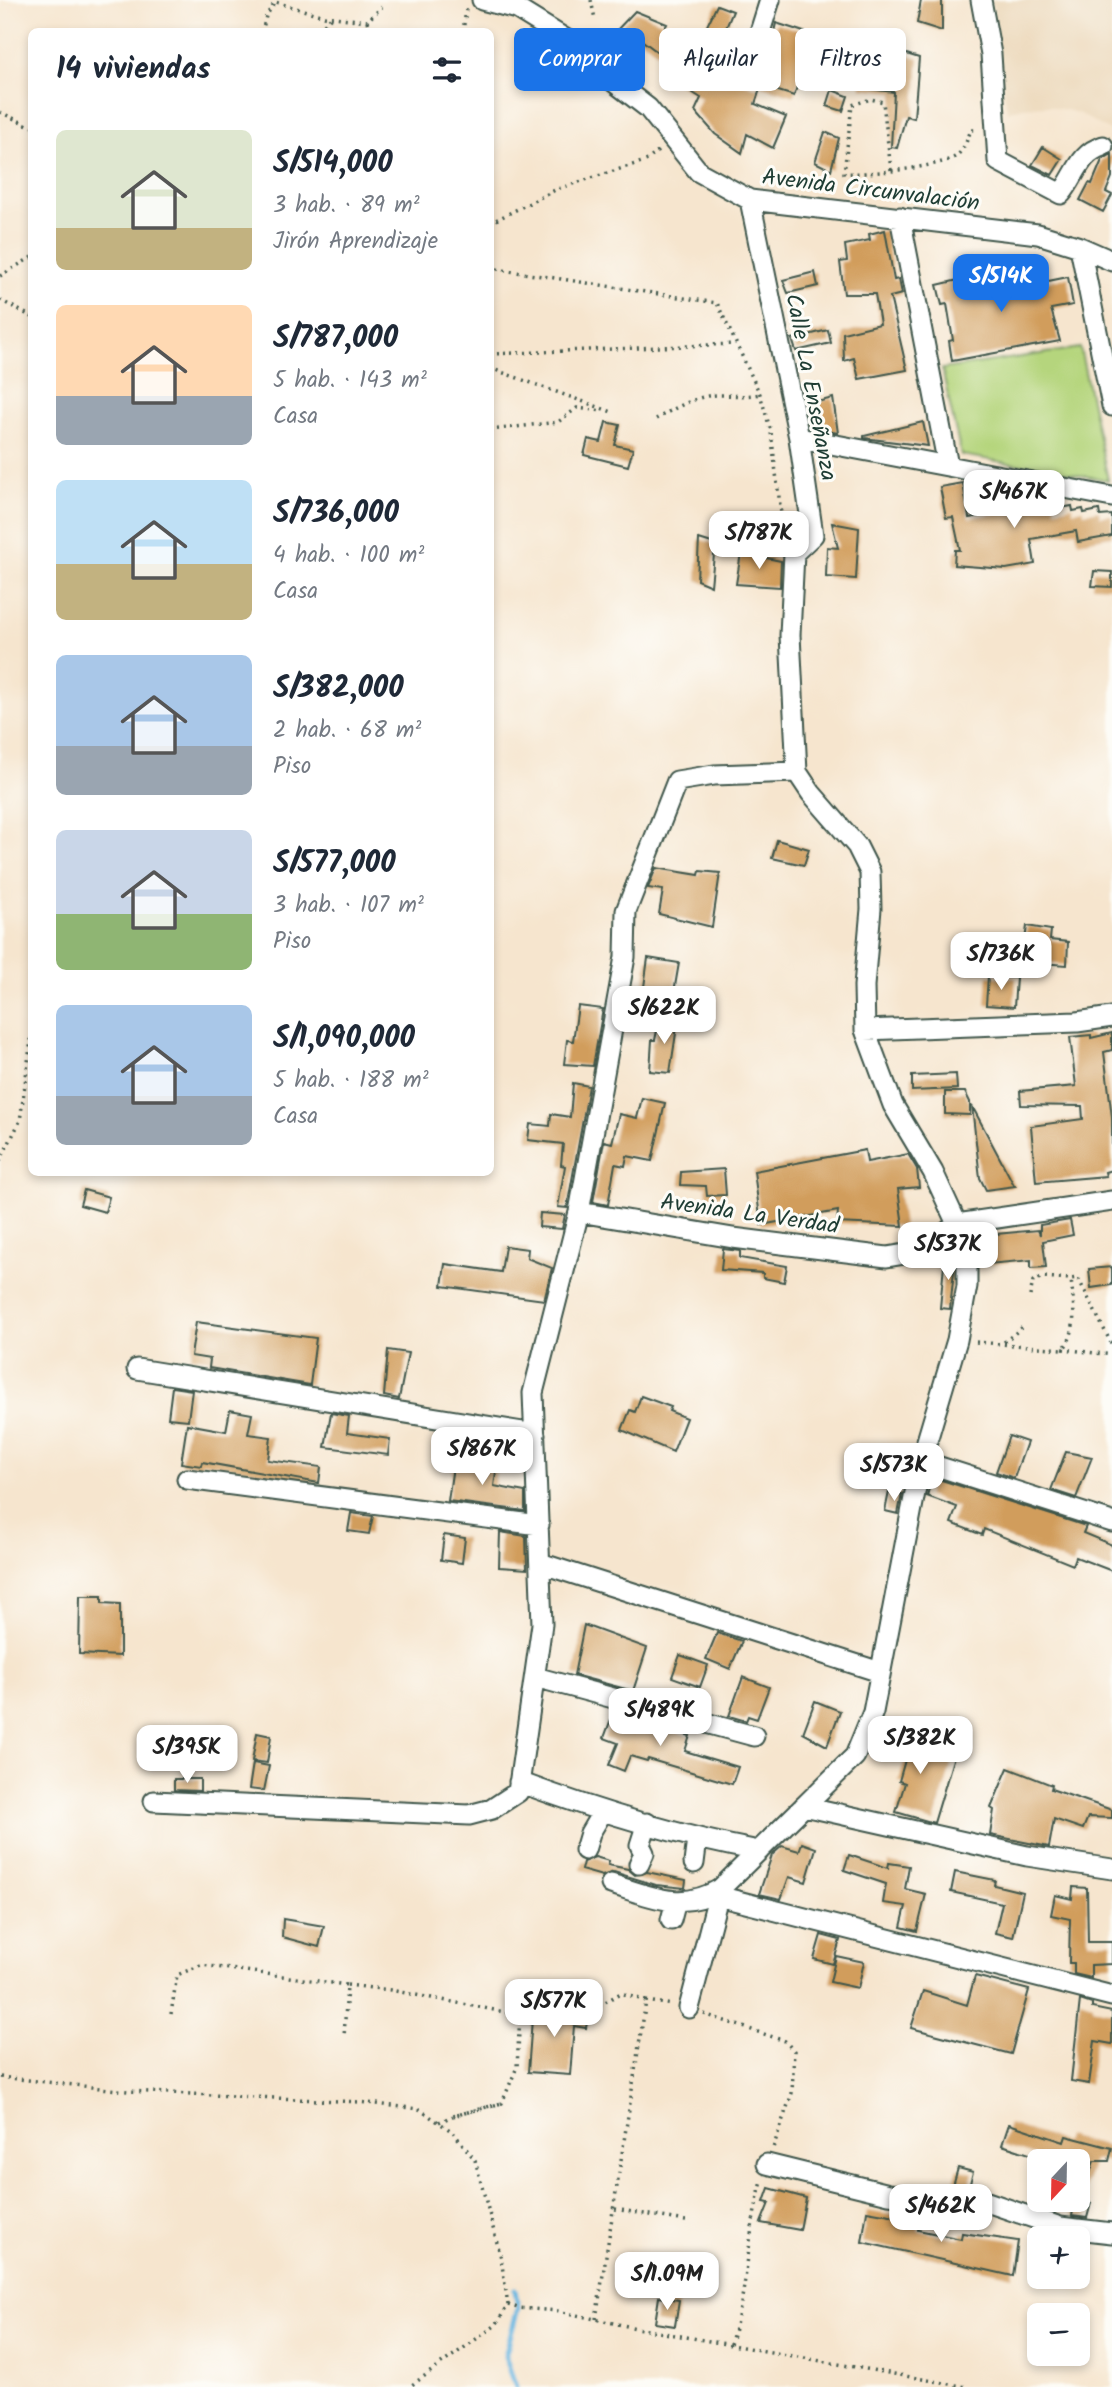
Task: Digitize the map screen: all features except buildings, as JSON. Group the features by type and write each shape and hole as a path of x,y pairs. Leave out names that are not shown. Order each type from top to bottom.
{"street":[{"name":"Avenida Circunvalación","path":"482,0 517,9 572,43 601,72 648,108 699,172 750,200 1038,234 1080,247 1112,261"},
{"path":"761,28 770,0"},
{"path":"981,0 991,54 998,161 1061,194 1071,182 1081,160 1090,150 1103,146"},
{"name":"Calle La Enseñanza","path":"750,200 799,438 813,535 794,553"},
{"path":"900,217 948,466"},
{"path":"1080,247 1112,406"},
{"path":"799,438 1112,497"},
{"path":"611,1884 676,1901 702,1900 719,1892 855,1756 873,1712 921,1461 957,1340 967,1286 967,1259 957,1224 933,1172 893,1105 865,1030 864,986 871,909 870,872 857,846 811,793 797,772 790,635 794,553"},
{"path":"154,1801 469,1815 492,1809 518,1792 542,1624 533,1393 579,1212 625,957 626,911 677,781 714,775 797,772"},
{"path":"865,1030 1077,1023 1112,1017"},
{"path":"957,1224 1112,1201"},
{"name":"Avenida La Verdad","path":"579,1212 733,1238 887,1257 923,1251 957,1224"},
{"path":"138,1369 535,1434"},
{"path":"921,1461 1112,1522"},
{"path":"187,1479 538,1525"},
{"path":"540,1563 880,1672"},
{"path":"535,1677 754,1736"},
{"path":"519,1782 603,1811 698,1839 759,1851"},
{"path":"804,1806 1027,1856 1112,1869"},
{"path":"585,1850 590,1833 603,1811"},
{"path":"639,1864 644,1853 640,1845 647,1823"},
{"path":"694,1863 698,1839"},
{"path":"719,1892 1112,1996"},
{"path":"689,2008 719,1892"},
{"path":"671,1920 676,1901"},
{"path":"767,2164 889,2194 964,2203 987,2202 1060,2227 1112,2233"}],"path":[{"path":"464,28 468,0"},
{"path":"591,0 595,19"},
{"path":"263,28 266,16 275,2 331,17 367,21 382,7"},
{"path":"322,28 331,17"},
{"path":"367,21 369,28"},
{"path":"891,170 883,102 871,99 852,105 844,173 891,170 955,158 965,146 971,130"},
{"path":"0,112 28,125"},
{"path":"494,221 557,189 648,160 670,138"},
{"path":"0,276 28,259"},
{"path":"494,269 716,303 760,394 771,432 784,541 794,553"},
{"path":"0,300 28,315"},
{"path":"494,354 734,344"},
{"path":"494,369 612,412 578,408 558,422 494,430"},
{"path":"656,419 674,408 717,394 741,398 760,394"},
{"path":"0,1160 20,1121 28,1062"},
{"path":"1030,1296 1033,1281 1043,1278 1078,1278 1112,1345"},
{"path":"1063,1349 1070,1342 1073,1315 1071,1279"},
{"path":"1002,1343 1024,1326"},
{"path":"957,1340 1112,1355"},
{"path":"171,2014 177,1975 201,1965 390,1990 520,2015 517,2067 502,2103 438,2122"},
{"path":"344,2038 347,1985"},
{"path":"596,2007 621,1993 646,2001 689,2008 736,2027 785,2041 794,2052 792,2094 753,2213 744,2287 730,2344"},
{"path":"596,2319 646,2001"},
{"path":"0,2077 128,2091 359,2102 419,2109 453,2132 475,2160 501,2258 508,2305 496,2325 409,2387"},
{"path":"614,2209 686,2221"},
{"path":"508,2305 967,2387"}],"shaded area":[{"path":"992,0 1112,0 1112,132 1078,113 1049,106 1023,107 1007,112"}],"green space":[{"path":"1080,348 1108,480 961,455 942,369"}],"waterway":[{"path":"515,2290 518,2308 505,2356 516,2387"}]}
